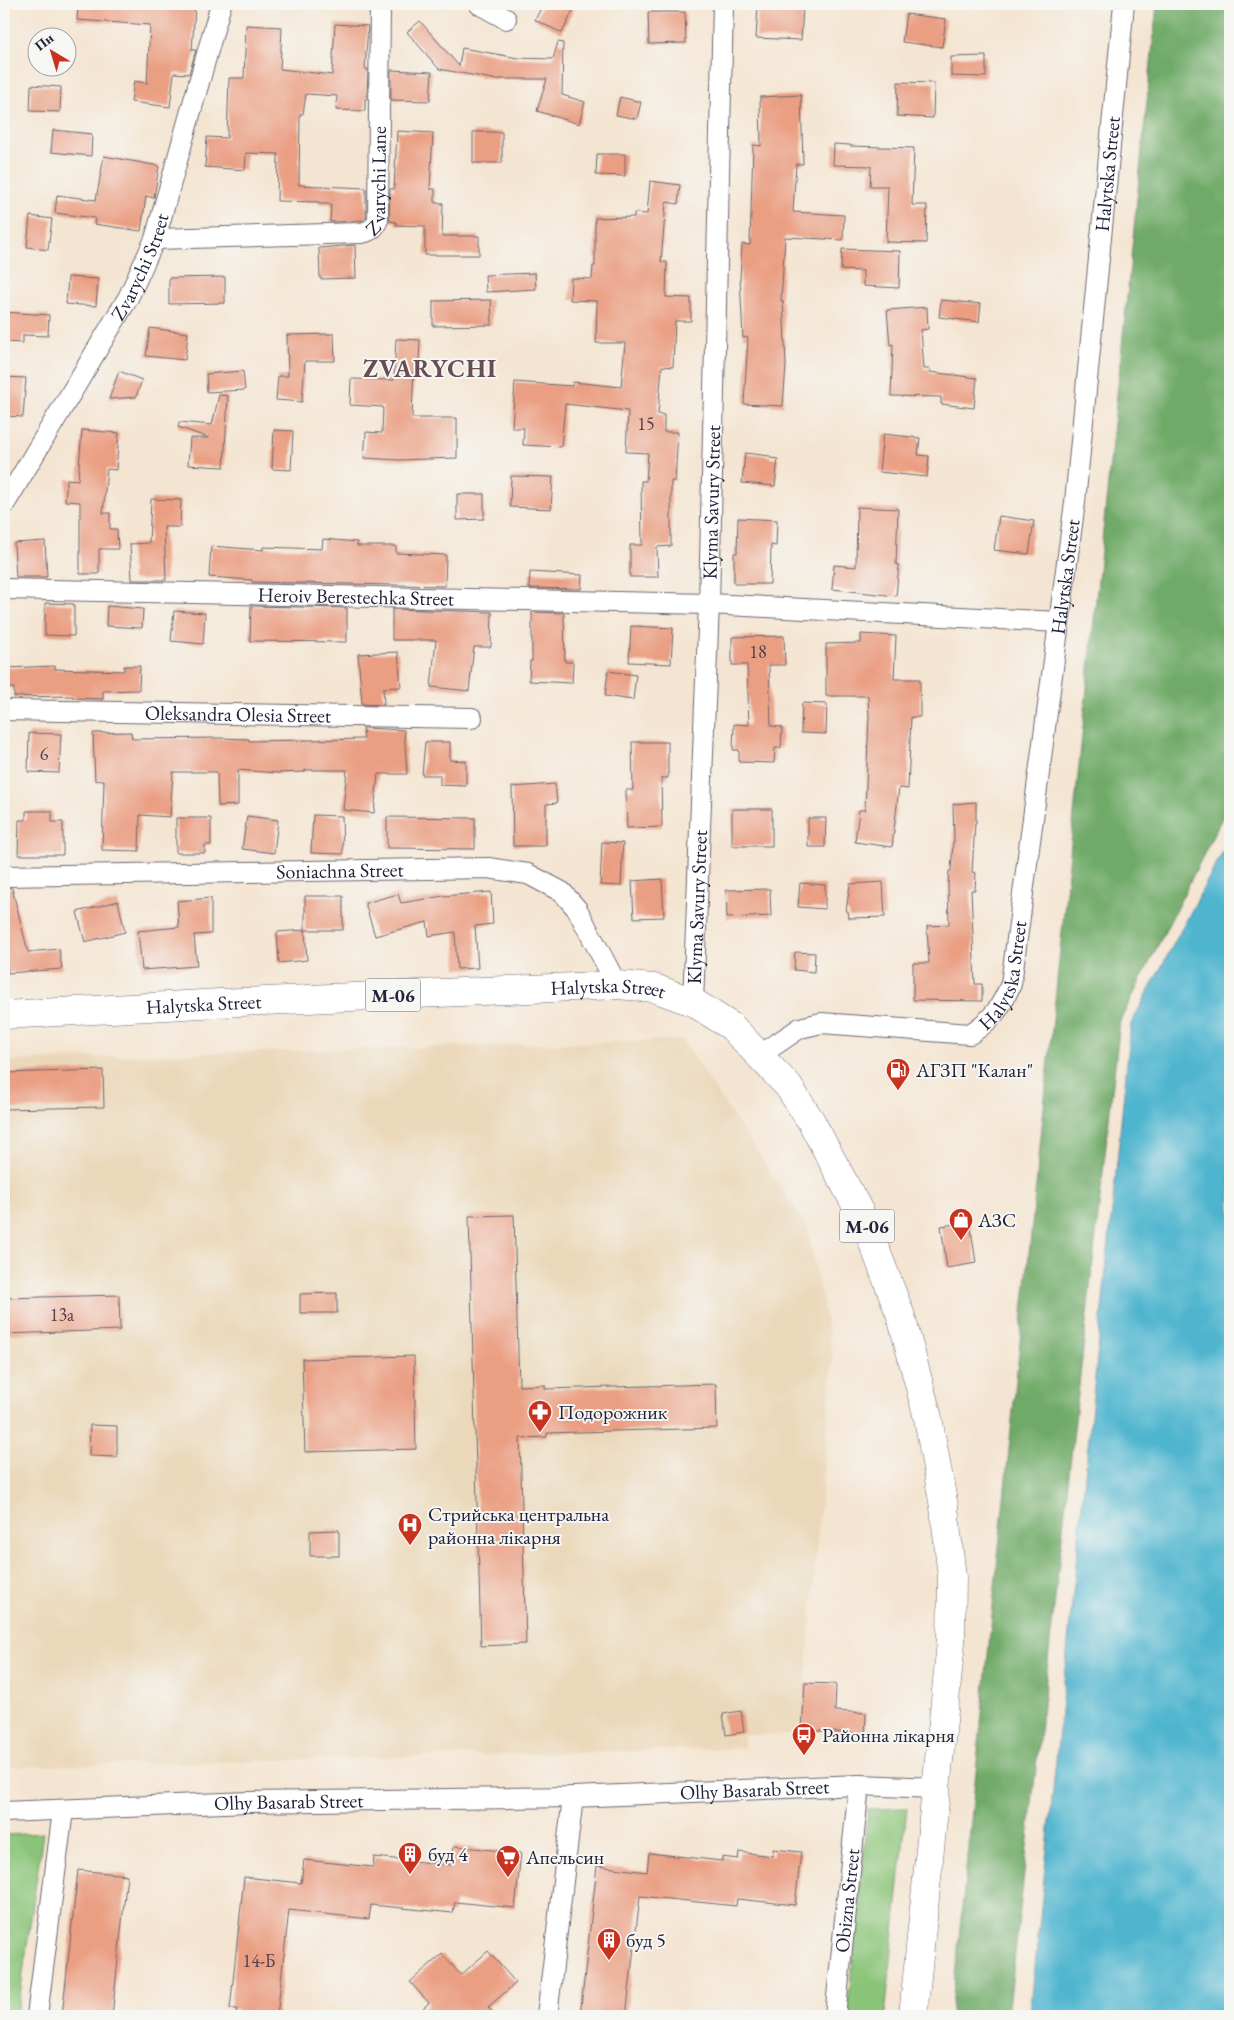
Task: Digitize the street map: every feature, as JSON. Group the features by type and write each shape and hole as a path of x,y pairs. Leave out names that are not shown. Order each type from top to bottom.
{"highway":[{"name":"Halytska Street","path":"4,1015 220,1002 617,985 654,988 693,1002 732,1027 760,1055"},
{"name":"М-06","path":"760,1055 788,1086 811,1121 866,1222 901,1316 928,1418 944,1507 952,1577 952,1642 914,2016"}],"street":[{"name":"Zvarychi Street","path":"4,505 128,298 155,239 221,4"},
{"name":"Zvarychi Lane","path":"155,239 361,233 370,231 376,226 378,219 380,4"},
{"path":"478,4 506,19"},
{"name":"Klyma Savury Street","path":"693,1002 708,604 723,4"},
{"name":"Halytska Street","path":"760,1055 800,1028 821,1023 970,1034 988,1023 1002,1005 1011,984 1075,502 1124,4"},
{"name":"Heroiv Berestechka Street","path":"4,589 708,604 1059,622"},
{"name":"Oleksandra Olesia Street","path":"4,710 472,718"},
{"name":"Soniachna Street","path":"4,876 488,868 528,874 562,892 578,909 617,985"},
{"name":"Olhy Basarab Street","path":"4,1812 248,1802 573,1797 859,1785 936,1788"},
{"name":"Obizna Street","path":"835,2016 859,1785"},
{"path":"547,2016 573,1797"},
{"path":"37,2016 63,1810"}],"shaded area":[{"name":"Стрийська центральна районна лікарня","path":"682,1040 808,1228 833,1357 801,1734 744,1735 744,1748 4,1767 4,1061 181,1054"}],"green space":[{"path":"1157,4 1230,4 1230,802 1120,1021 1008,2016 951,2016"},
{"path":"907,1808 885,2016 847,2016 868,1809"},
{"path":"43,1833 17,2016 4,2016 4,1835"}],"water":[{"path":"1230,838 1230,2016 1030,2016 1131,1024"}],"building":[{"path":"78,4 151,8 152,4 195,8 192,50 196,50 189,74 174,73 170,107 131,102 134,81 147,83 150,25 77,20"},
{"path":"543,4 576,4 562,33 535,20"},
{"path":"758,5 803,7 801,40 756,38"},
{"path":"648,12 685,12 686,43 649,44"},
{"path":"906,14 946,19 942,47 902,42"},
{"path":"420,21 459,66 462,48 518,58 553,59 558,42 563,43 562,95 585,102 579,124 537,111 547,79 498,80 439,69 407,32"},
{"path":"335,24 368,26 365,69 368,69 367,99 365,99 365,111 336,110 337,96 306,94 303,114 300,114 299,185 366,188 366,217 363,220 330,222 331,204 277,201 278,154 246,153 245,170 205,167 207,137 227,138 229,78 244,78 246,25 282,27 280,69 332,75"},
{"path":"986,56 986,77 951,76 951,57"},
{"path":"391,70 432,72 430,101 391,100"},
{"path":"898,82 934,83 933,118 897,116"},
{"path":"31,85 61,87 60,112 30,111"},
{"path":"801,95 803,164 796,164 793,212 844,215 843,240 785,237 781,301 783,301 786,365 783,406 744,404 748,337 743,338 740,278 742,244 750,245 753,145 761,146 760,97"},
{"path":"620,97 641,102 637,119 616,115"},
{"path":"53,130 92,134 91,156 51,152"},
{"path":"397,131 433,133 430,189 435,189 435,203 443,203 442,236 479,236 479,255 425,255 425,226 396,225 396,222 389,221 390,189 394,189"},
{"path":"473,132 502,132 502,163 473,163"},
{"path":"834,144 914,148 912,205 927,205 926,243 886,242 888,186 870,186 871,166 833,165"},
{"path":"597,154 625,154 625,176 596,175"},
{"path":"104,156 159,166 154,198 146,196 141,231 94,224 95,218 55,213 57,195 96,200"},
{"path":"650,181 680,185 678,204 666,202 661,262 667,262 666,297 691,298 691,321 675,321 673,367 662,366 658,414 664,415 664,432 678,432 675,481 671,481 671,546 657,547 658,577 630,577 630,545 642,545 641,481 646,481 648,453 626,452 628,411 565,404 561,447 523,445 524,428 512,428 515,382 572,386 573,382 621,387 625,343 596,343 597,301 570,300 571,278 592,279 593,266 595,266 595,218 634,217 634,213 647,214"},
{"path":"30,216 52,219 48,250 27,247"},
{"path":"355,245 356,278 320,279 319,248"},
{"path":"842,249 900,251 899,288 863,286 863,271 841,270"},
{"path":"535,273 536,289 486,292 485,275"},
{"path":"68,277 98,279 96,306 66,304"},
{"path":"225,277 225,303 169,304 169,278"},
{"path":"491,300 492,325 433,326 433,301"},
{"path":"941,300 981,304 979,322 939,317"},
{"path":"927,307 928,329 921,330 924,369 930,369 930,372 977,378 974,408 941,404 941,397 891,396 893,344 890,345 887,310"},
{"path":"4,312 49,315 48,336 23,335 23,343 4,342"},
{"path":"150,328 188,333 185,360 146,356"},
{"path":"334,334 335,361 305,361 302,402 276,400 278,376 288,376 287,335"},
{"path":"396,339 420,340 419,363 414,363 412,418 457,418 457,458 400,460 364,458 366,432 382,433 383,407 350,405 351,379 394,380"},
{"path":"119,371 142,380 136,397 109,399"},
{"path":"243,371 245,390 207,392 206,374"},
{"path":"4,377 26,378 23,417 4,416"},
{"path":"219,395 228,396 224,467 188,465 190,438 209,438 178,427 179,422 212,425"},
{"path":"82,430 119,433 116,470 107,469 103,513 110,513 110,529 117,529 118,549 99,549 99,574 80,574 80,502 65,501 67,479 78,480"},
{"path":"274,430 293,431 291,470 272,469"},
{"path":"883,434 920,438 918,455 929,456 927,477 879,472"},
{"path":"745,453 770,456 770,458 778,459 775,486 742,483"},
{"path":"511,476 553,477 551,509 510,507"},
{"path":"457,494 484,494 484,519 457,520"},
{"path":"151,499 181,500 180,527 164,527 166,580 132,580 130,544 149,543"},
{"path":"857,507 898,509 896,564 899,565 896,596 832,589 834,565 856,567"},
{"path":"999,516 1034,521 1029,554 994,550"},
{"path":"738,518 777,520 776,546 771,545 770,584 734,584 734,553 737,553"},
{"path":"323,539 357,542 357,546 396,546 396,553 446,555 445,586 252,582 252,580 209,577 211,546 263,550 263,547 322,549"},
{"path":"45,541 47,577 16,577 14,543"},
{"path":"530,572 582,575 581,589 529,588"},
{"path":"45,603 74,604 74,636 45,635"},
{"path":"107,606 143,609 142,628 106,626"},
{"path":"251,606 347,608 347,642 250,641"},
{"path":"392,609 492,612 491,647 474,647 469,691 431,687 436,640 392,640"},
{"path":"174,611 205,613 203,644 171,641"},
{"path":"532,612 564,613 565,662 573,662 572,683 529,681 530,661 532,661"},
{"path":"631,626 673,628 671,664 629,662"},
{"path":"861,634 896,636 894,679 920,679 920,717 911,717 908,789 899,788 892,847 855,842 859,810 865,810 869,717 868,696 826,696 826,644 861,643"},
{"path":"784,636 785,665 769,665 771,726 782,727 781,748 775,748 774,763 739,762 739,750 733,750 734,724 749,725 747,665 732,665 732,637"},
{"path":"398,652 401,687 383,688 384,705 362,704 358,654"},
{"path":"55,666 55,669 124,671 124,666 140,666 139,690 103,691 103,699 73,698 73,696 14,697 14,688 4,688 4,668"},
{"path":"608,671 636,675 633,700 605,696"},
{"path":"802,703 827,704 826,734 801,733"},
{"path":"363,728 404,730 407,774 378,774 374,813 343,810 347,770 305,770 305,772 277,773 238,770 238,805 218,806 217,772 173,772 170,817 140,815 139,851 102,850 104,780 95,781 93,733 131,732 132,739 219,738 249,739 249,741 364,739"},
{"path":"29,733 61,734 59,773 28,772"},
{"path":"425,742 450,742 450,760 466,761 466,786 440,785 440,775 422,775"},
{"path":"632,742 668,742 668,778 661,778 662,827 627,828 626,790 633,790"},
{"path":"555,784 557,803 546,804 546,846 513,846 512,787"},
{"path":"976,802 972,872 976,873 975,890 971,890 975,984 982,984 982,1001 913,1000 913,963 929,963 927,926 949,925 948,884 954,842 953,804"},
{"path":"732,809 772,809 772,846 732,846"},
{"path":"26,811 52,811 52,822 63,822 63,855 18,855 19,820 26,820"},
{"path":"313,815 342,816 343,854 311,853"},
{"path":"247,816 278,820 274,853 242,849"},
{"path":"387,817 475,818 475,849 387,848"},
{"path":"176,818 211,818 211,845 205,845 205,853 176,853"},
{"path":"808,818 826,818 825,847 808,847"},
{"path":"602,842 623,843 621,886 600,885"},
{"path":"662,879 664,917 634,918 632,881"},
{"path":"883,882 885,917 849,918 848,911 846,911 850,884"},
{"path":"800,883 825,885 825,909 798,907"},
{"path":"4,888 12,888 28,952 59,949 62,969 8,973 4,935"},
{"path":"770,889 771,916 727,918 726,890"},
{"path":"491,892 493,924 475,926 478,968 457,969 455,932 429,936 427,922 375,936 365,903 398,894 401,903 443,896"},
{"path":"305,896 343,896 343,930 305,930"},
{"path":"211,898 211,934 194,935 197,966 142,970 138,931 179,927 177,901"},
{"path":"118,901 125,932 85,942 77,912"},
{"path":"305,930 307,960 279,963 277,932"},
{"path":"795,952 815,953 814,972 794,970"},
{"path":"103,1070 104,1107 4,1109 4,1073"},
{"path":"514,1215 519,1386 545,1385 545,1389 716,1384 717,1428 547,1433 547,1437 520,1438 526,1644 481,1646 469,1216"},
{"path":"970,1222 976,1263 947,1268 941,1226"},
{"path":"337,1293 337,1313 300,1313 300,1294"},
{"path":"119,1295 120,1330 4,1334 4,1298"},
{"path":"414,1356 416,1449 305,1452 302,1359"},
{"path":"90,1425 117,1426 117,1457 89,1456"},
{"path":"339,1530 339,1556 310,1556 310,1531"},
{"path":"805,1683 836,1684 835,1711 866,1713 865,1734 802,1730"},
{"path":"741,1711 744,1732 726,1735 723,1714"},
{"name":"буд 4","path":"454,1846 521,1853 515,1908 455,1902 453,1913 371,1905 369,1919 289,1910 277,2016 236,2016 237,2009 230,2009 244,1877 301,1883 304,1860 373,1867 374,1857 451,1865"},
{"name":"буд 5","path":"773,1849 801,1852 795,1905 737,1899 736,1906 640,1896 626,2016 580,2016 597,1866 647,1872 649,1853 722,1861 722,1857 738,1859 739,1852 773,1856"},
{"path":"78,1870 127,1875 112,2016 62,2016"},
{"path":"488,1951 516,1983 488,2007 496,2016 414,2016 429,2003 410,1982 442,1954 461,1975"}],"place":[{"name":"АГЗП \"Калан\"","path":"898,1091"},
{"name":"АЗС","path":"961,1241"},
{"name":"Подорожник","path":"540,1433"},
{"name":"Стрийська центральна районна лікарня","path":"410,1546"},
{"name":"Районна лікарня","path":"804,1756"},
{"name":"буд 4","path":"410,1875"},
{"name":"Апельсин","path":"508,1878"},
{"name":"буд 5","path":"609,1961"}],"district":[{"name":"ZVARYCHI","path":"430,368"}]}
